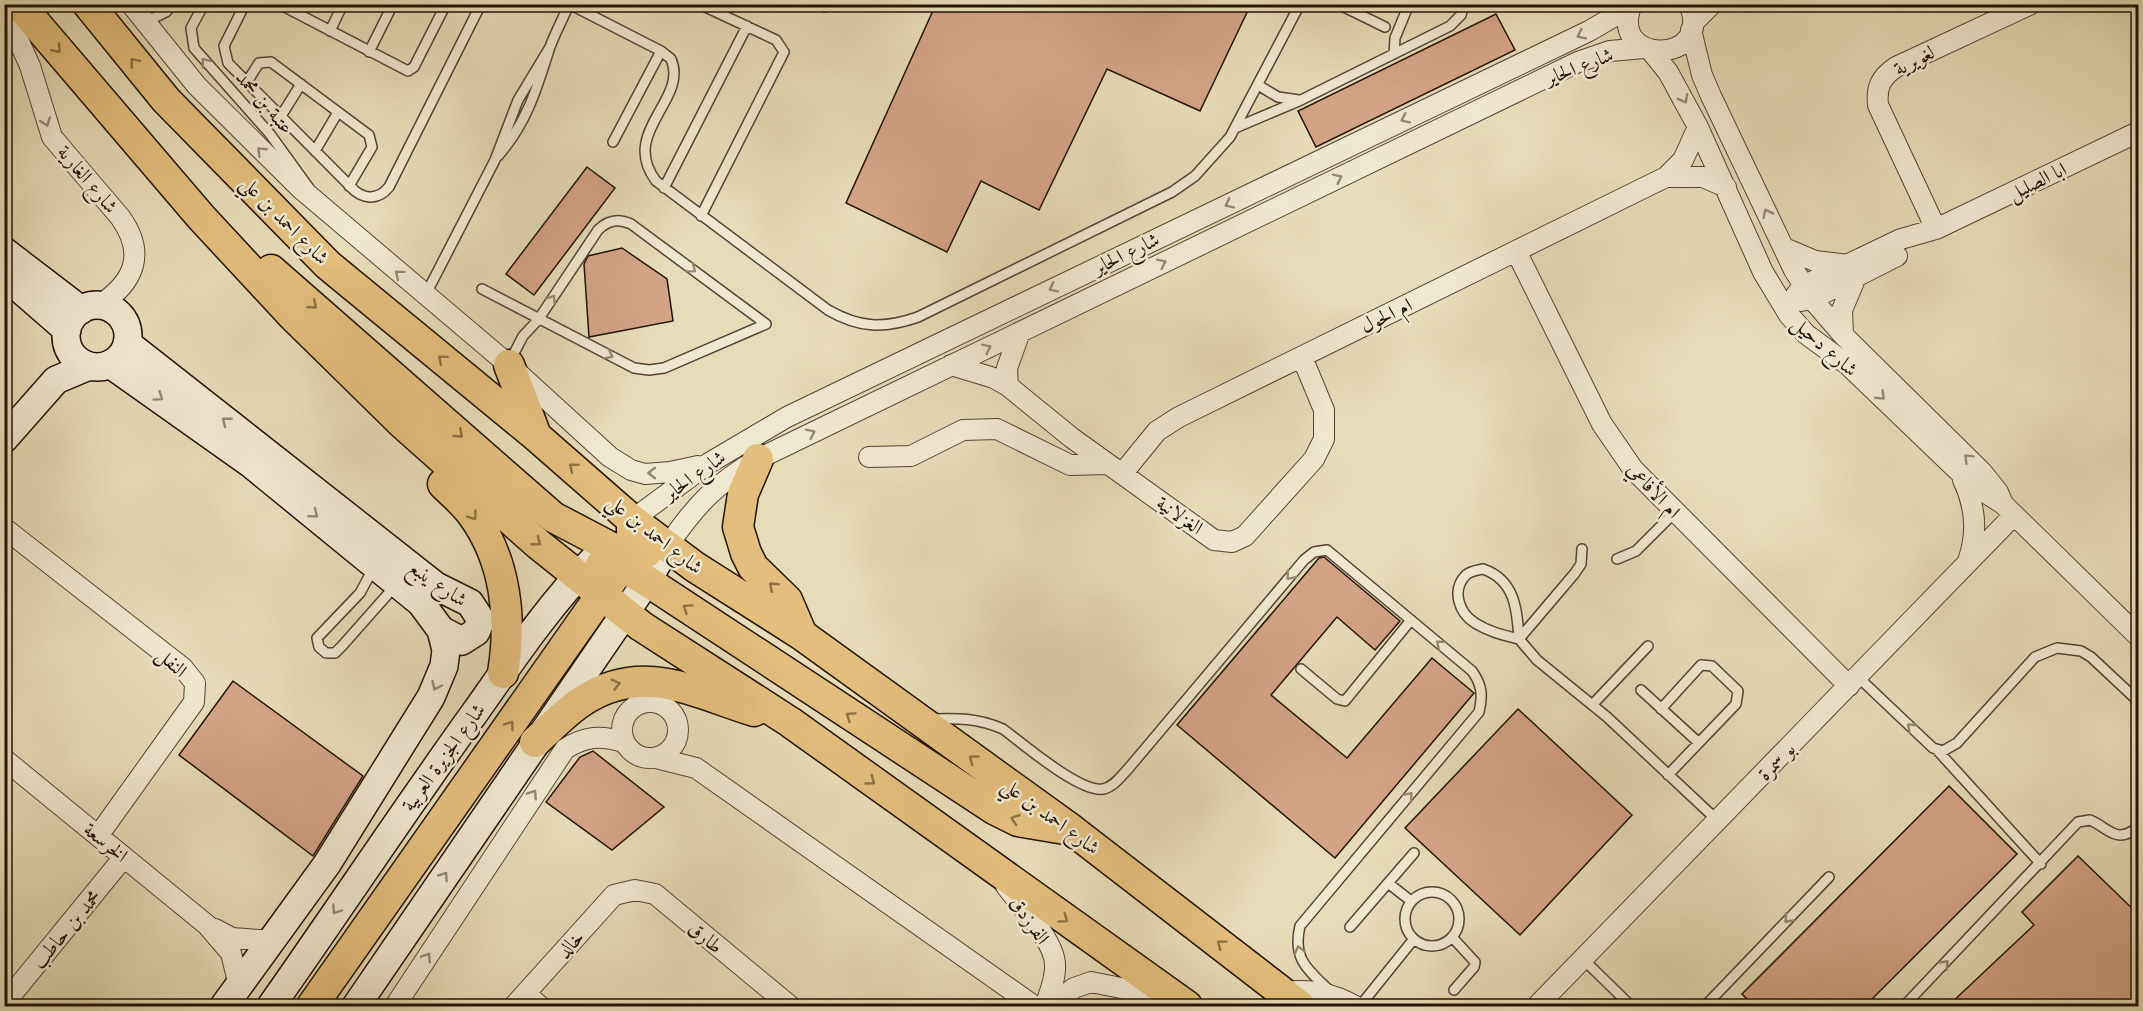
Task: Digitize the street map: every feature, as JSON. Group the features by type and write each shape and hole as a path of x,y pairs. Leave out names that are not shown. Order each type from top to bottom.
{"main road":[{"path":"19,4 201,217 266,286 403,424 577,576 625,613 790,722 995,871 1187,1006"},
{"name":"شارع احمد بن علي","path":"88,4 166,100 328,265 536,436 632,520 667,547 802,636 1072,830 1292,999"},
{"path":"201,217 292,287 553,517 619,555 647,581 994,809 1018,821 1072,830"},
{"path":"266,286 291,328 320,364 471,512 488,538 502,583 507,612 503,673"},
{"path":"508,365 536,436"},
{"path":"758,459 743,494 738,526 746,554 753,567 787,600 802,636"},
{"path":"312,1006 601,595 632,520"},
{"path":"577,576 619,555 649,552 667,547"},
{"path":"535,742 582,701 609,686 644,680 667,684 790,722"}],"street":[{"name":"شارع احمد بن علي","path":"131,4 222,112 319,206 508,365 610,457 631,470 645,474 664,473 709,463"},
{"path":"1691,19 1712,4"},
{"name":"لغويرية","path":"1936,230 1878,105 1877,94 1880,83 1887,73 1896,67 2031,4"},
{"name":"شارع الحاير","path":"632,520 709,463 747,439 827,397 1588,31 1632,5"},
{"name":"شارع دحيل","path":"1632,5 1629,25 1636,42 1647,49 1668,72 1698,127 1726,187 1796,295 1843,334 1982,472 2009,510 2139,636"},
{"name":"شارع الغارية","path":"4,8 30,66 52,137 120,217 129,229 134,243 131,273 123,286 78,322"},
{"name":"شارع الحاير","path":"667,547 702,499 737,471 758,459 1578,62 1610,51 1647,49 1661,52 1680,46 1691,19"},
{"name":"شارع دحيل","path":"1691,19 1702,75 1784,248 1796,295 1796,322 1806,334 1848,365 1982,493 2009,510"},
{"name":"ام الحول","path":"1115,469 1168,423 1666,177 1690,150 1698,127"},
{"name":"ابا الصليل","path":"1796,295 1852,271 1901,239 1936,230 2139,132"},
{"name":"ام الحول","path":"1666,177 1697,176 1726,187"},
{"path":"1784,248 1815,261 1852,271 1842,310 1843,334"},
{"path":"4,251 78,322"},
{"name":"ام الأفاعي","path":"1516,251 1611,440 1633,469 1675,513 1854,682"},
{"path":"4,274 78,322 115,311 121,317 128,334 127,343 118,359 56,380"},
{"path":"78,322 75,358 99,365"},
{"path":"4,440 56,380 78,322"},
{"path":"1008,386 1007,368 1020,332"},
{"name":"شارع ينبع","path":"99,365 258,457 405,575 441,630 457,640 464,640 478,629 480,615 470,603 436,586 405,575 375,564 258,457 127,343"},
{"name":"الغزلانية","path":"951,365 994,378 1008,386 1025,402 1214,540 1232,542 1245,536 1314,459 1324,439 1324,410 1302,357"},
{"path":"869,457 911,456 963,430 997,429 1070,465 1115,469"},
{"path":"1959,472 1969,492 1974,516 1973,541 1966,565"},
{"name":"بو سمرة","path":"1537,1006 1966,565 2009,510"},
{"name":"النفل","path":"4,528 183,668 195,683 194,702 98,836"},
{"path":"356,1006 647,581 667,547"},
{"name":"شارع الجزيرة العربية","path":"271,1006 384,839 503,673 577,576"},
{"name":"شارع الجزيرة العربية","path":"231,996 327,864 431,697 444,666 446,650 441,630"},
{"path":"656,758 672,748 677,739 677,722 668,708 652,702 635,706 629,711 622,727 624,741 638,756 696,768 1034,1006"},
{"path":"395,1006 565,749 578,741 592,737 624,741"},
{"path":"677,739 696,768"},
{"name":"الخرسعة","path":"4,759 207,925 231,952 231,996"},
{"path":"295,908 384,839"},
{"name":"محمد بن حاطب","path":"8,993 124,857"},
{"name":"الفرزدق","path":"995,871 1045,938 1054,958 1055,974 1045,1006"},
{"name":"طارق","path":"614,895 635,890 655,894 790,1006"},
{"name":"خالد","path":"526,1002 614,895"},
{"name":"الخرسعة","path":"207,925 232,938 273,941"},
{"path":"1051,1006 1074,988 1091,982 1126,989 1162,988"},
{"name":"شارع احمد بن علي","path":"1292,999 1305,990 1334,995 1355,1006"}],"lane":[{"path":"144,22 166,12 173,4"},
{"name":"عتبة بن محمد","path":"204,4 194,21 190,35 197,52 287,155 319,206"},
{"path":"245,4 229,34 224,52 228,63 349,186 366,197 379,195 389,187 481,4"},
{"path":"279,4 290,7 330,31 405,70 412,69 446,4"},
{"path":"330,31 343,4"},
{"path":"369,52 393,4"},
{"path":"495,160 515,135 531,107 550,47 569,4 661,51 671,59 674,78 649,131 644,152 650,172 664,188 828,310 846,320 869,326 893,325 918,317 1172,192 1214,157 1235,128 1300,4"},
{"path":"699,4 780,44 783,57 701,216"},
{"path":"1338,4 1386,27"},
{"path":"1394,54 1395,38 1409,4"},
{"path":"1235,128 1301,100 1450,26 1461,15 1464,4"},
{"path":"664,188 747,26"},
{"path":"425,296 495,160 518,100 550,47"},
{"path":"613,142 661,51"},
{"path":"247,82 259,63 267,61 369,135 372,142 349,186"},
{"path":"281,116 301,84"},
{"path":"1258,85 1278,97 1301,100"},
{"path":"315,152 338,112"},
{"path":"482,289 538,320 634,368 649,370 664,368 765,324 631,224 617,220 603,225 598,230 538,320 523,336 508,365"},
{"path":"1617,559 1636,551 1675,513"},
{"path":"1519,639 1575,573 1581,564 1582,549"},
{"path":"919,720 967,717 989,723 1003,729 1086,787 1102,789 1114,783 1128,769 1314,552 1327,550 1472,671 1479,681 1483,697 1479,712 1300,926 1296,944 1300,957 1310,972 1334,995"},
{"path":"375,564 366,584 317,638 319,647 326,653 335,653 405,575"},
{"path":"1519,639 1518,617 1506,583 1496,573 1483,569 1467,574 1458,588 1459,605 1465,615 1495,633 1519,639 1557,679 1593,704 1718,821"},
{"path":"1301,669 1337,699 1345,701 1411,620"},
{"path":"1593,704 1648,646"},
{"path":"1938,751 1948,750 1958,743 2035,657 2057,648 2081,651 2091,657 2139,701"},
{"path":"1661,709 1701,666 1712,666 1735,686 1739,698 1736,704 1668,775"},
{"path":"1854,682 1938,751 2041,864"},
{"path":"1641,690 1699,743"},
{"path":"1905,1006 2041,864 2078,822 2090,820 2111,835 2123,835 2139,827"},
{"path":"1350,927 1414,853"},
{"path":"1705,1006 1829,877"},
{"path":"1388,883 1411,901"},
{"path":"1430,892 1450,898 1459,918 1452,937 1444,944 1433,947 1423,946 1413,940 1407,932 1404,921 1405,910 1411,901 1430,892"},
{"path":"1452,937 1475,962 1474,967 1454,990"},
{"path":"1360,1006 1413,940"},
{"path":"1583,959 1630,1006"}],"building":[{"path":"936,4 1251,4 1200,111 1107,69 1039,210 981,181 947,252 846,203"},
{"path":"1496,14 1515,50 1316,147 1298,111"},
{"path":"587,167 615,188 534,295 506,274"},
{"path":"622,248 667,279 673,321 589,337 584,264 588,256"},
{"path":"1324,557 1400,621 1375,650 1337,617 1271,695 1347,758 1432,658 1474,693 1335,858 1177,725 1319,558"},
{"path":"233,681 363,776 313,856 179,755"},
{"path":"1518,709 1632,815 1520,935 1405,828"},
{"path":"593,751 664,807 612,850 546,802 580,757"},
{"path":"1949,786 2017,854 1865,1006 1754,1006 1742,994"},
{"path":"2078,856 2139,915 2139,1006 1948,1006 2034,925 2022,912"}]}
